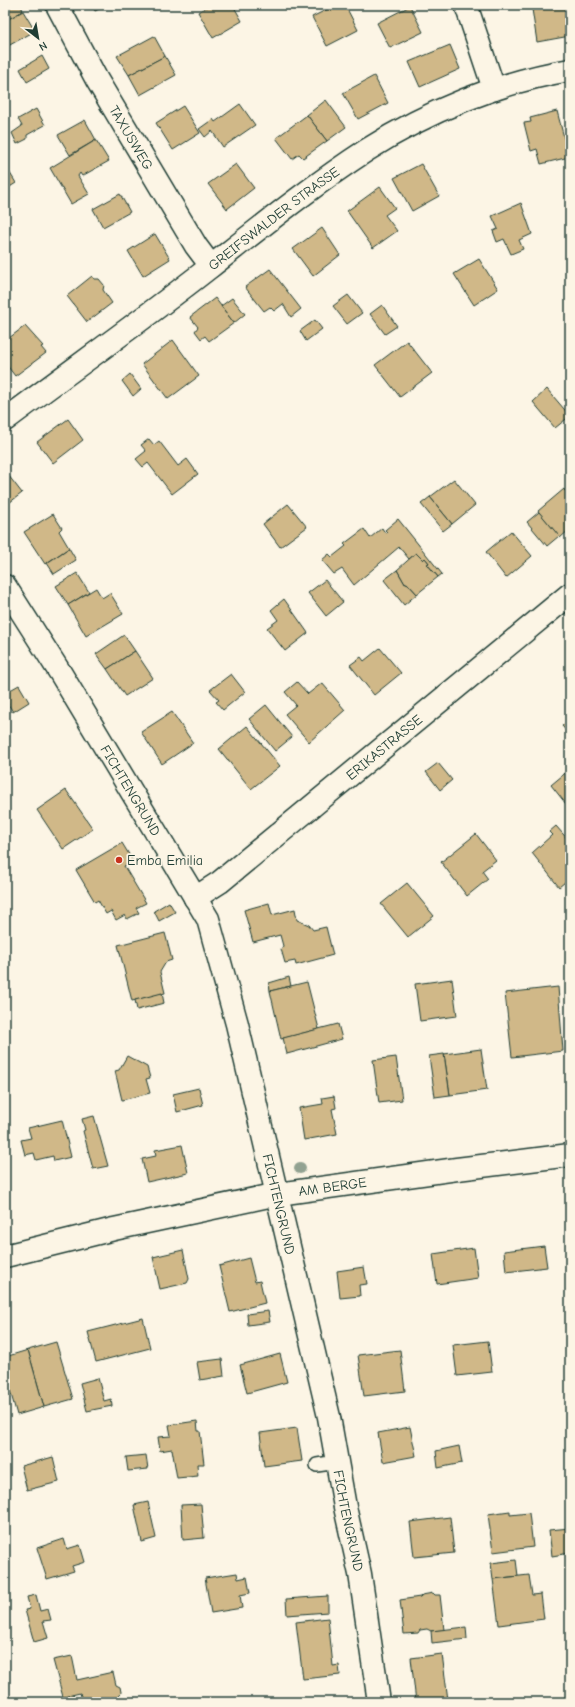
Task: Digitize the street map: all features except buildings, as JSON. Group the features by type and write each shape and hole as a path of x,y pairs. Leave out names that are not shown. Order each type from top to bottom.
{"street":[{"name":"TAXUSWEG","path":"57,5 97,80 196,246 211,266"},
{"path":"466,5 494,89"},
{"name":"GREIFSWALDER STRASSE","path":"5,420 264,225 367,150 437,113 494,89 570,70"},
{"name":"FICHTENGRUND","path":"5,586 31,625 208,919 222,967 278,1194 329,1416 327,1464 360,1574 379,1702"},
{"name":"ERIKASTRASSE","path":"195,898 220,882 570,594"},
{"name":"AM BERGE","path":"5,1256 120,1228 278,1194 570,1155"}],"place":[{"name":"Emba Emilia","path":"119,860"}]}
